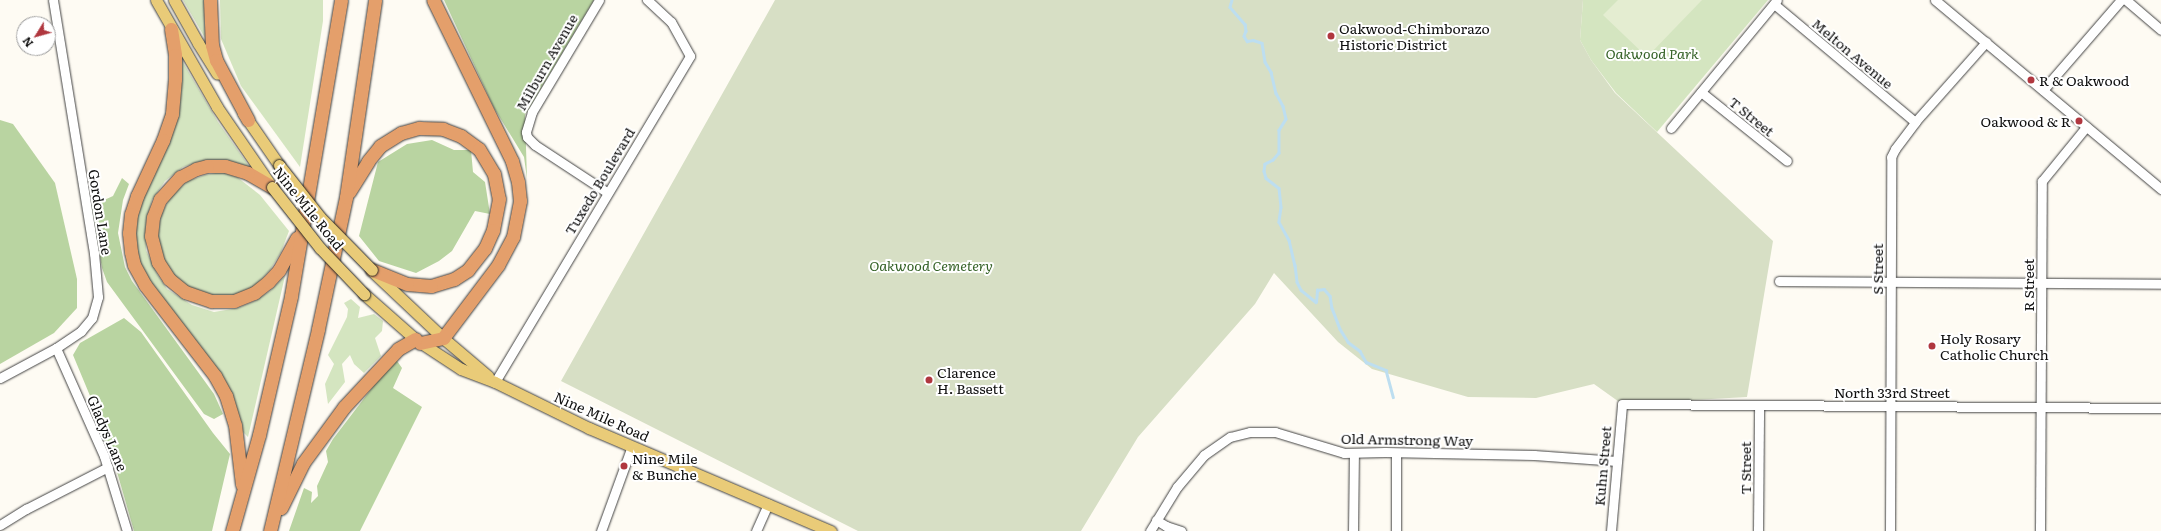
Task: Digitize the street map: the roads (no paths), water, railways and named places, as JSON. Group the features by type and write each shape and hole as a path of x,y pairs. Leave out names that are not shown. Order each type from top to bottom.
{"highway":[{"path":"210,0 212,45 216,60 248,120"},
{"path":"333,0 337,23"},
{"path":"232,531 259,435 282,337 303,228 341,0"},
{"path":"271,527 320,322 346,197 375,0"},
{"path":"271,527 303,463 344,407 398,348 417,341 443,338 498,266 513,237 520,201 518,182 512,161 433,0"},
{"path":"171,29 175,79 172,114 163,140 137,196 131,214 129,233 131,252 134,265 145,285 215,376 226,396 238,440 242,494"},
{"path":"346,197 368,161 380,146 400,133 419,128 443,129 468,140 483,155 494,174 499,199 493,230 486,248 468,270 454,279 431,286 407,284 372,270"},
{"path":"272,187 244,172 217,166 196,169 173,183 158,203 151,227 154,254 165,275 185,292 201,300 226,302 242,298 262,287 278,270 303,228"}],"main road":[{"name":"Nine Mile Road","path":"156,0 171,29 217,107 272,187 320,248 364,294 417,341 461,369 495,382 552,411 831,531"},
{"name":"Nine Mile Road","path":"174,0 198,43 248,120 279,165 320,217 372,270 443,338 495,382"}],"street":[{"name":"Gordon Lane","path":"0,378 71,339 86,325 97,305 98,290 53,0"},
{"name":"Milburn Avenue","path":"599,0 532,112 526,126 527,137 530,140 608,193"},
{"name":"Tuxedo Boulevard","path":"495,382 690,56 666,16 647,0"},
{"path":"1936,0 2086,127 2160,186"},
{"path":"2043,90 2121,0"},
{"path":"2126,0 2161,30"},
{"path":"1670,128 1776,2"},
{"name":"Melton Avenue","path":"1776,2 1916,122"},
{"name":"S Street","path":"1890,531 1891,157 1895,149 1916,122 1986,42"},
{"name":"T Street","path":"1701,92 1786,161"},
{"name":"R Street","path":"2040,531 2042,181 2086,127"},
{"path":"1779,281 2161,284"},
{"name":"Gladys Lane","path":"56,348 108,467 127,531"},
{"name":"North 33rd Street","path":"1622,404 2161,408"},
{"name":"Kuhn Street","path":"1611,531 1622,404"},
{"name":"T Street","path":"1758,531 1760,405"},
{"name":"Old Armstrong Way","path":"1150,531 1177,487 1204,455 1222,442 1239,434 1259,431 1275,432 1338,452 1541,455 1617,461"},
{"path":"601,531 632,446"},
{"path":"1353,531 1354,453"},
{"path":"1396,453 1396,531"},
{"path":"0,525 26,509 108,467"},
{"path":"756,531 768,504"},
{"path":"1156,520 1166,526 1181,531"}],"waterway":[{"path":"1232,0 1230,7 1245,24 1246,31 1244,36 1247,41 1253,40 1262,43 1265,62 1271,72 1276,93 1283,106 1286,119 1279,130 1279,153 1273,160 1265,164 1264,171 1266,178 1279,188 1281,207 1279,222 1289,240 1295,265 1297,282 1301,290 1316,302 1317,290 1324,289 1330,296 1332,308 1340,329 1348,342 1360,351 1366,362 1386,370 1393,397"}],"place":[{"name":"Oakwood-Chimborazo Historic District","path":"1331,36"},
{"name":"R & Oakwood","path":"2031,80"},
{"name":"Oakwood & R","path":"2079,121"},
{"name":"Holy Rosary Catholic Church","path":"1932,346"},
{"name":"Clarence H. Bassett","path":"929,380"},
{"name":"Nine Mile & Bunche","path":"624,466"}],"park label":[{"name":"Oakwood Park","path":"1652,53"},
{"name":"Oakwood Cemetery","path":"931,265"}]}
